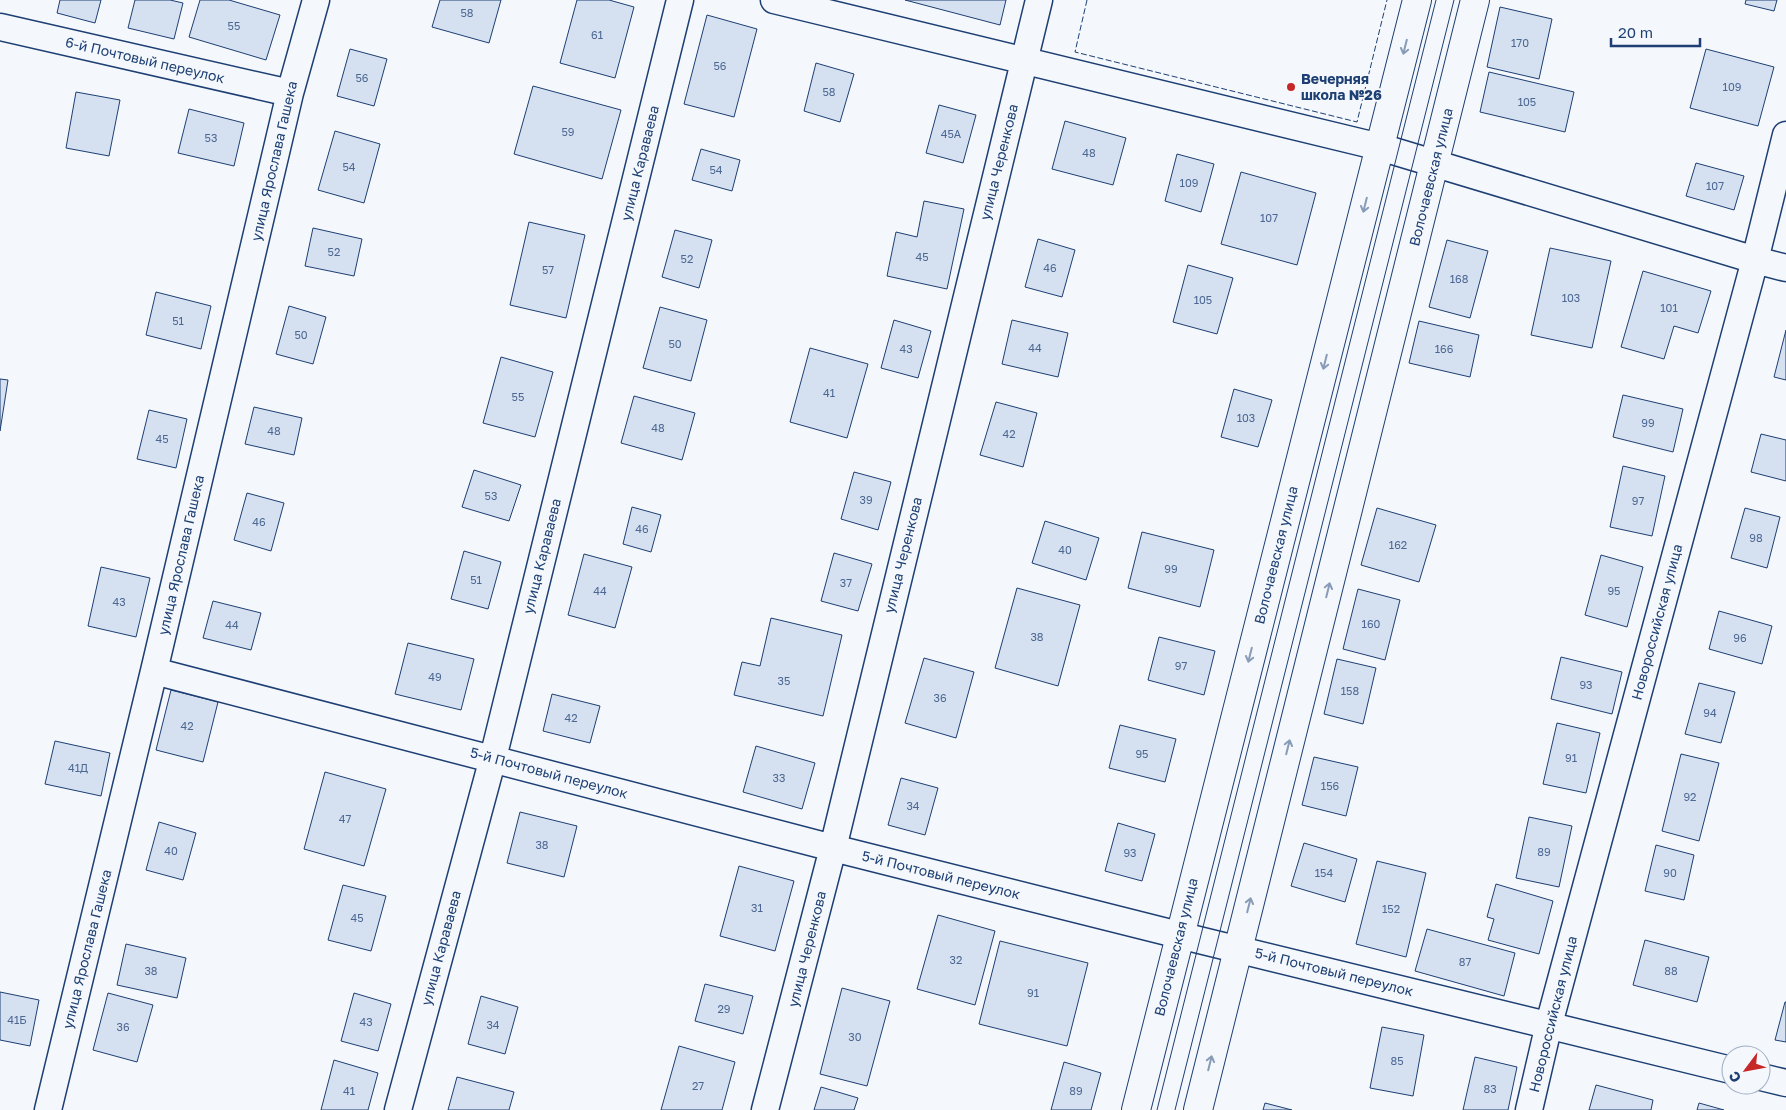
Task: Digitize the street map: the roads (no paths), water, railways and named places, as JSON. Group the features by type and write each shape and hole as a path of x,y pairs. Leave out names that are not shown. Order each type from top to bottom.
{"main road":[{"name":"Волочаевская улица","path":"1136,1110 1417,0"},
{"name":"Волочаевская улица","path":"1198,1110 1475,0"}],"street":[{"name":"улица Ярослава Гашека","path":"48,1110 290,93 316,0"},
{"name":"улица Караваева","path":"398,1110 493,758 680,0"},
{"path":"774,0 1024,59 1380,147 1786,268"},
{"name":"улица Черенкова","path":"765,1110 832,848 1039,0"},
{"name":"6-й Почтовый переулок","path":"0,27 290,93"},
{"name":"Новороссийская улица","path":"1529,1110 1549,1024 1786,135"},
{"name":"5-й Почтовый переулок","path":"154,671 832,848 1721,1067"},
{"path":"1771,1079 1786,1083"}],"tram line":[{"path":"1157,1110 1436,0"},
{"path":"1175,1110 1454,0"}],"place":[{"name":"Вечерняя школа №26","path":"1291,87"}]}
